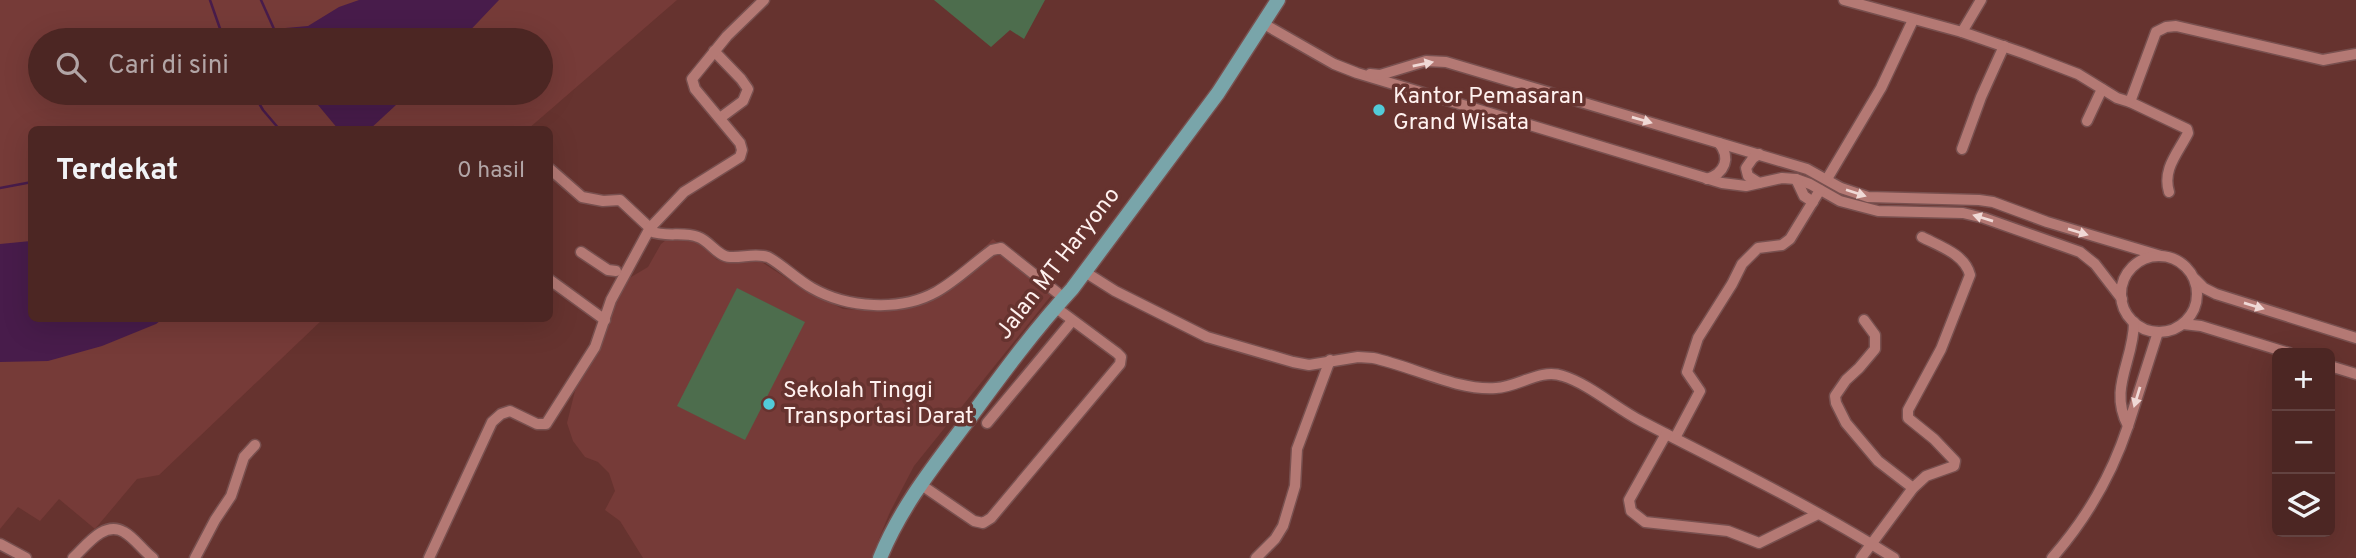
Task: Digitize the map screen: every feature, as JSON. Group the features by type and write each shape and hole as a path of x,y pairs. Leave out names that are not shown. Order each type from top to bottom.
{"main road":[{"name":"Jalan MT Haryono","path":"880,558 920,484 1085,272 1217,93 1278,0"}],"street":[{"path":"429,558 492,422 501,414 510,411 537,424 546,424 595,347 621,270 650,229 684,192 739,159 742,150 740,143 691,82 714,51 764,0"},
{"path":"1847,0 1962,32 2078,74 2117,98 2187,129 2188,133 2167,170 2165,181 2169,192"},
{"path":"1962,32 1982,0"},
{"path":"1827,179 1881,88 1913,20"},
{"path":"1264,24 1334,65 1707,179 1734,186 1782,178 1796,180 1840,201 1878,211 1963,213 2065,245 2080,252 2095,264 2122,299"},
{"path":"2130,102 2156,32 2166,27 2176,26 2220,35 2323,60 2356,54"},
{"path":"1962,149 2004,46"},
{"path":"714,51 748,89 743,101 720,118"},
{"path":"1357,73 1381,75 1426,61 1446,62 1807,169 1854,194 1868,197 1993,202 2047,222 2174,259 2185,266 2204,288 2216,294 2356,338"},
{"path":"2087,121 2102,89"},
{"path":"1707,179 1716,176 1724,167 1726,152 1719,143"},
{"path":"1759,154 1746,168 1748,176 1759,183"},
{"path":"553,172 582,197 603,201 620,200 650,229 668,236 682,233 696,236 707,241 727,258 760,255 768,257 811,288 829,296 872,305 894,304 936,292 992,250 1001,248 1059,302 1072,321 1121,357 1120,363 991,518 983,523 974,521 920,484"},
{"path":"1796,180 1804,196 1813,202"},
{"path":"1818,514 1759,543 1728,531 1644,522 1631,511 1629,500 1700,391 1688,372 1698,338 1742,264 1758,248 1782,245 1790,239 1820,190"},
{"path":"1861,558 1913,488 1926,476 1954,466 1953,457 1908,418 1908,410 1941,349 1970,275 1968,266 1957,256 1922,237"},
{"path":"581,252 608,270 621,270"},
{"path":"2161,256 2136,264 2127,274 2122,286 2126,312 2134,322 2145,329 2158,332 2183,324 2192,315 2197,303 2197,289 2193,277"},
{"path":"1085,272 1115,291 1208,337 1293,362 1309,365 1330,360 1373,358 1485,389 1501,388 1543,374 1563,376 1583,385 1616,408 1818,514 1895,558"},
{"path":"553,282 604,320"},
{"path":"1864,320 1875,335 1875,349 1846,380 1835,396 1836,403 1846,423 1878,461 1913,488"},
{"path":"987,423 1072,321"},
{"path":"2128,426 2119,403 2134,322"},
{"path":"2183,324 2201,326 2273,348"},
{"path":"2052,558 2076,531 2111,472 2158,332"},
{"path":"1256,558 1275,539 1283,526 1295,486 1297,449 1330,360"},
{"path":"2335,368 2356,374"},
{"path":"195,558 231,496 244,457 255,445"},
{"path":"73,558 102,531 114,528 125,532 153,558"},
{"path":"0,544 26,558"}],"shaded area":[{"path":"0,0 677,0 531,126 28,126 28,322 320,322 159,475 137,479 95,529 59,499 40,521 18,507 0,529"},
{"path":"359,0 499,0 472,28 285,28 308,26 339,7"},
{"path":"318,105 396,105 373,126 336,126"},
{"name":"Sekolah Tinggi Transportasi Darat","path":"670,237 701,242 717,260 760,261 803,289 843,309 879,311 933,288 964,267 993,239 1054,292 914,466 890,512 871,558 643,558 620,521 605,510 615,491 609,473 598,462 585,457 573,441 567,423 575,391 621,283 648,267 661,244"},
{"path":"28,241 28,322 159,322 102,346 48,361 0,362 0,244"}],"green space":[{"path":"934,0 1045,0 1024,39 1010,30 991,47"},
{"path":"737,288 805,322 745,440 677,406"}],"waterway":[{"path":"210,0 220,28"},
{"path":"261,0 274,28"},
{"path":"260,105 277,126"},
{"path":"0,188 28,183"}],"place":[{"name":"Kantor Pemasaran Grand Wisata","path":"1379,110"},
{"name":"Sekolah Tinggi Transportasi Darat","path":"769,404"}]}
